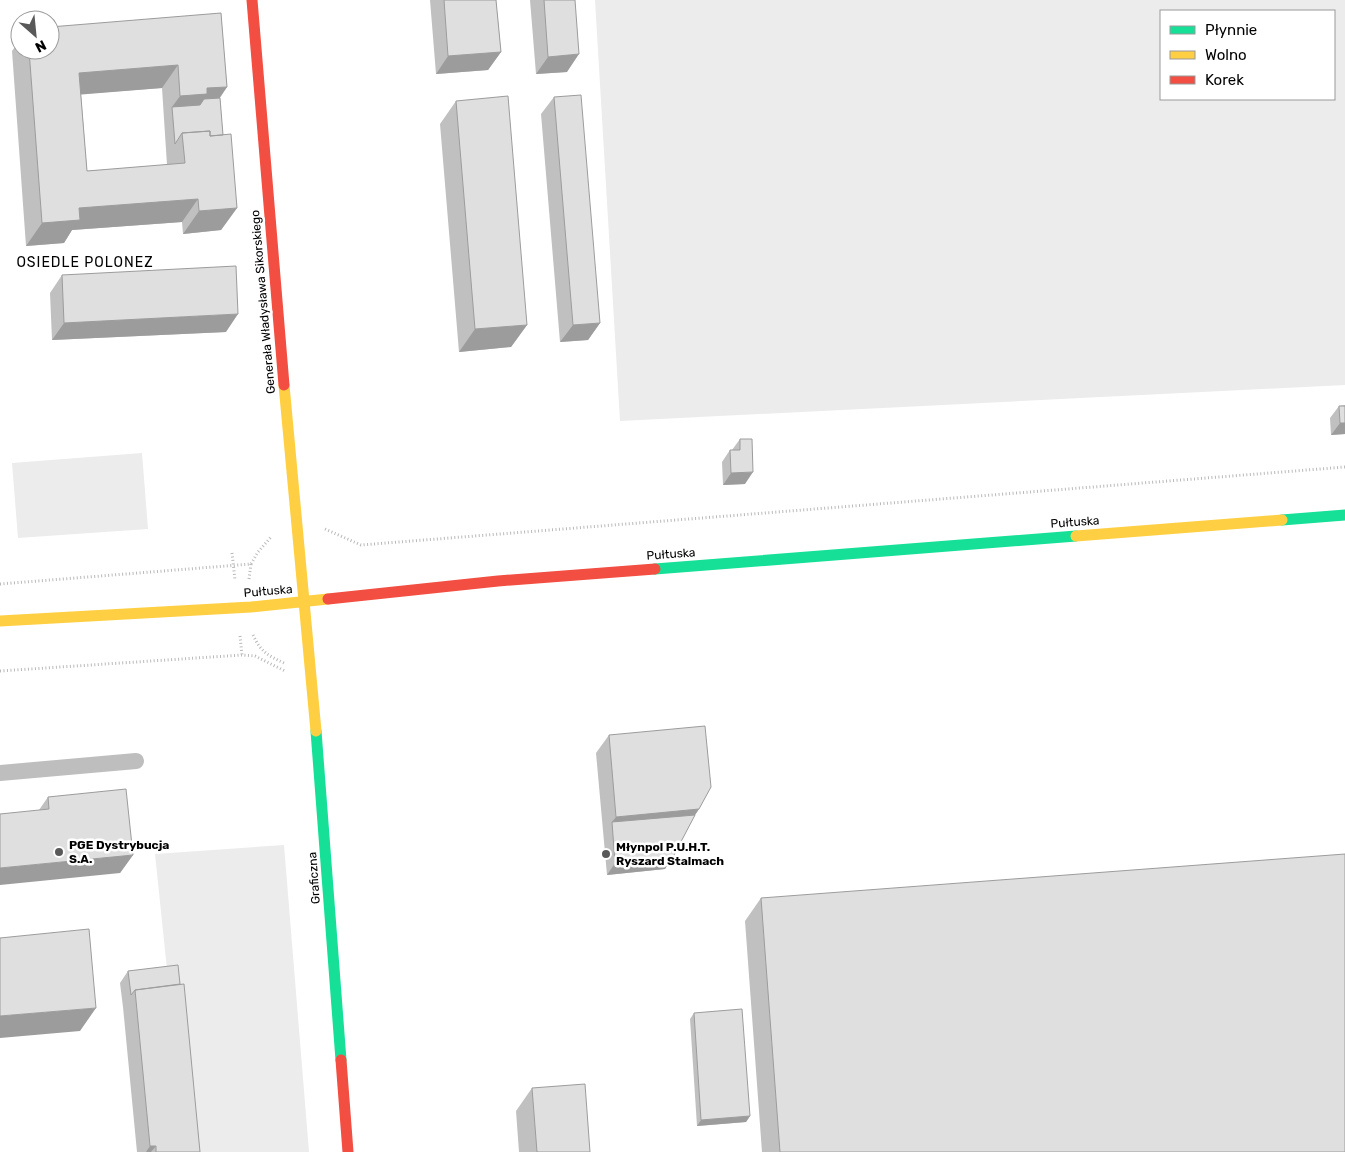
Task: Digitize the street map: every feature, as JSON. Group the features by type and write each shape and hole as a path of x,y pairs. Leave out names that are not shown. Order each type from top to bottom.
{"main road":[{"name":"Generała Władysława Sikorskiego","path":"252,0 294,491 306,601"},
{"name":"Pułtuska","path":"0,621 251,607 508,581 1345,515"},
{"name":"Graficzna","path":"306,601 348,1152"}],"lane":[{"path":"0,773 136,761"}],"path":[{"path":"325,529 361,546 1345,467"},
{"path":"248,583 251,564 264,544 277,532"},
{"path":"0,584 251,564"},
{"path":"253,634 259,648 269,656 288,665 312,669"},
{"path":"0,671 242,655 255,656 285,672 299,674 312,669"}],"shaded area":[{"path":"595,0 1345,0 1345,385 620,421"},
{"path":"142,453 148,529 18,538 12,463"},
{"path":"284,845 309,1152 186,1152 155,854"}],"building":[{"path":"444,0 496,0 501,52 448,56"},
{"path":"544,0 575,0 579,54 548,57"},
{"path":"221,13 227,87 207,88 207,94 180,96 178,65 79,73 87,171 185,163 182,133 210,131 210,136 231,134 237,208 199,211 198,199 79,208 80,220 42,223 30,60 60,60 60,26"},
{"path":"581,95 600,323 573,325 554,97"},
{"path":"508,96 527,325 475,329 456,101"},
{"path":"220,98 223,135 210,136 210,131 182,133 175,144 172,107 200,105 204,99"},
{"path":"236,266 238,314 64,323 62,275"},
{"path":"1339,406 1345,406 1345,423 1340,423"},
{"path":"740,439 752,439 753,472 731,473 730,450 740,450"},
{"path":"705,726 711,787 699,809 616,817 609,735"},
{"name":"PGE Dystrybucja S.A.","path":"126,789 133,855 0,868 0,814 49,809 48,797"},
{"path":"695,815 673,857 615,863 612,822"},
{"path":"1345,854 1345,1152 780,1152 761,898"},
{"path":"89,929 96,1008 0,1016 0,938"},
{"path":"178,965 180,984 135,990 131,995 128,971"},
{"path":"184,984 200,1152 156,1152 156,1146 150,1146 135,990"},
{"path":"742,1009 750,1116 701,1120 694,1013"},
{"path":"585,1084 590,1152 537,1152 532,1088"}],"traffic: fast":[{"path":"1282,520 1345,515"},
{"path":"655,569 1076,536"},
{"path":"316,731 341,1060"}],"traffic: slow":[{"path":"284,385 316,731"},
{"path":"1076,536 1282,520"},
{"path":"0,621 251,607 328,599"}],"traffic: jam":[{"path":"252,0 284,385"},
{"path":"328,599 498,581 655,569"},
{"path":"341,1060 348,1152"}],"place":[{"name":"PGE Dystrybucja S.A.","path":"59,852"},
{"name":"Młynpol P.U.H.T. Ryszard Stalmach","path":"606,854"}],"district":[{"name":"OSIEDLE POLONEZ","path":"85,262"}]}
